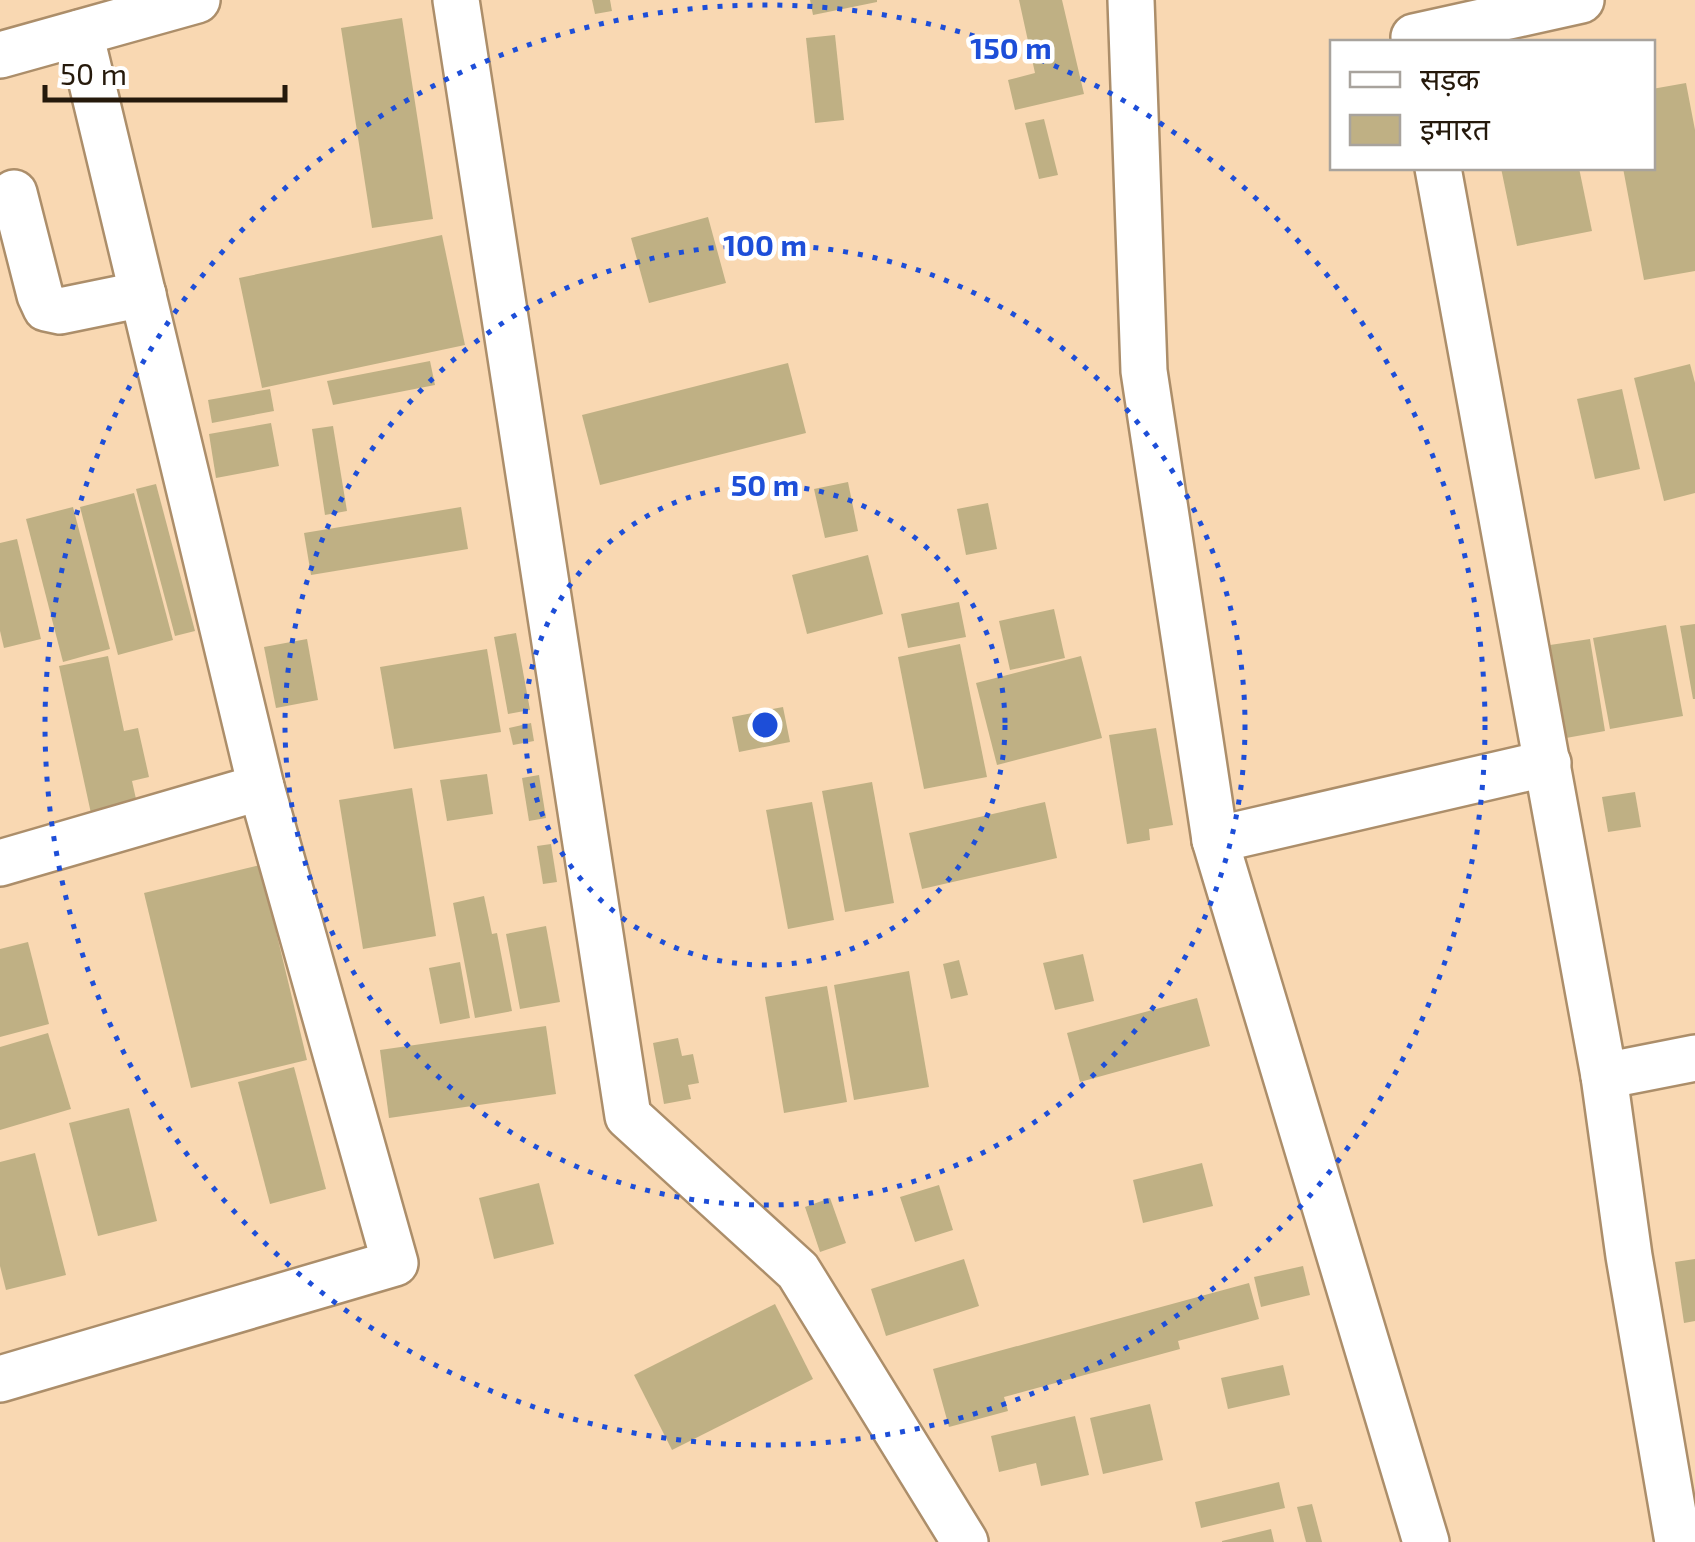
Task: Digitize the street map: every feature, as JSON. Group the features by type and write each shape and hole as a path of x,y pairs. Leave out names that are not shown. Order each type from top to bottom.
{"street":[{"path":"0,55 198,0"},
{"path":"456,0 628,1116 798,1271 966,1542"},
{"path":"1131,0 1144,371 1215,840 1426,1542"},
{"path":"1413,27 1581,0"},
{"path":"0,1379 395,1263 261,787 80,32"},
{"path":"1438,170 1604,1076 1629,1256 1678,1542"},
{"path":"14,193 46,308 60,311 143,294"},
{"path":"1215,840 1548,763"},
{"path":"0,864 261,787"},
{"path":"1604,1076 1695,1058"}],"building":[{"path":"592,0 610,0 612,11 595,14"},
{"path":"810,0 877,0 877,2 813,15"},
{"path":"1019,0 1062,0 1084,94 1015,110 1008,80 1035,73"},
{"path":"402,18 433,219 372,228 341,28"},
{"path":"835,35 844,120 815,123 806,38"},
{"path":"1686,83 1695,130 1695,271 1644,280 1623,170 1655,170 1655,88"},
{"path":"1044,119 1058,175 1039,179 1025,123"},
{"path":"1501,170 1579,170 1592,231 1517,246"},
{"path":"708,217 726,283 649,303 631,238"},
{"path":"442,235 465,345 262,388 239,278"},
{"path":"430,361 435,385 333,405 327,381"},
{"path":"788,363 806,433 600,485 582,415"},
{"path":"1690,364 1695,383 1695,493 1664,501 1634,378"},
{"path":"270,389 274,411 212,423 208,400"},
{"path":"1622,389 1640,469 1595,479 1577,399"},
{"path":"271,423 279,466 216,478 209,434"},
{"path":"333,426 347,511 325,515 312,429"},
{"path":"848,482 858,531 825,538 814,489"},
{"path":"156,484 195,631 175,636 136,489"},
{"path":"134,493 173,640 118,655 80,507"},
{"path":"988,503 997,549 966,555 957,509"},
{"path":"73,507 110,649 63,662 26,519"},
{"path":"461,507 468,549 311,575 304,533"},
{"path":"17,539 41,639 4,648 0,631 0,543"},
{"path":"868,555 883,614 807,634 792,575"},
{"path":"959,602 966,637 908,648 901,614"},
{"path":"1054,609 1065,658 1010,670 999,621"},
{"path":"1695,624 1695,699 1693,699 1680,626"},
{"path":"1666,625 1683,716 1610,729 1593,638"},
{"path":"516,633 530,710 508,714 494,637"},
{"path":"307,639 318,700 276,708 264,647"},
{"path":"1590,639 1605,731 1566,738 1550,645"},
{"path":"960,644 987,777 924,789 898,657"},
{"path":"487,649 501,732 394,749 380,667"},
{"path":"108,656 124,731 138,728 149,777 132,781 138,808 92,818 59,666"},
{"path":"1081,656 1102,738 997,765 976,683"},
{"path":"783,707 790,742 739,752 732,717"},
{"path":"531,723 534,741 513,745 509,728"},
{"path":"1156,728 1173,825 1149,829 1150,840 1127,844 1109,735"},
{"path":"487,774 493,814 447,821 440,780"},
{"path":"539,775 546,818 529,821 522,778"},
{"path":"872,782 894,903 845,912 822,791"},
{"path":"412,788 436,936 363,949 339,800"},
{"path":"1635,792 1641,827 1608,832 1602,797"},
{"path":"812,802 834,920 788,929 766,810"},
{"path":"1045,802 1057,858 922,889 909,833"},
{"path":"551,844 557,882 543,884 537,846"},
{"path":"260,865 307,1060 191,1088 144,893"},
{"path":"484,896 492,934 497,933 512,1011 475,1018 453,903"},
{"path":"546,926 560,1002 520,1009 506,934"},
{"path":"28,942 49,1024 0,1037 0,949"},
{"path":"1083,954 1094,1001 1055,1010 1043,963"},
{"path":"959,960 968,995 951,999 943,964"},
{"path":"460,962 470,1018 440,1024 429,968"},
{"path":"909,971 929,1087 854,1100 834,985"},
{"path":"827,986 847,1102 784,1113 765,997"},
{"path":"1197,998 1210,1046 1080,1082 1067,1033"},
{"path":"546,1026 556,1094 389,1118 380,1050"},
{"path":"48,1033 71,1109 0,1130 0,1047"},
{"path":"678,1038 682,1056 693,1054 699,1083 688,1085 691,1099 664,1104 653,1043"},
{"path":"294,1067 326,1189 270,1204 238,1082"},
{"path":"129,1108 157,1221 98,1236 69,1123"},
{"path":"35,1153 66,1275 6,1290 0,1266 0,1162"},
{"path":"1202,1163 1213,1206 1143,1223 1133,1180"},
{"path":"539,1183 554,1244 494,1259 479,1198"},
{"path":"939,1185 953,1230 915,1242 900,1197"},
{"path":"830,1198 846,1243 820,1252 805,1207"},
{"path":"964,1259 979,1306 886,1336 871,1289"},
{"path":"1695,1259 1695,1321 1684,1323 1675,1262"},
{"path":"1303,1266 1310,1295 1261,1307 1254,1277"},
{"path":"1249,1283 1259,1319 1178,1341 1180,1349 1004,1397 1008,1411 949,1427 933,1369"},
{"path":"775,1304 813,1379 672,1450 634,1375"},
{"path":"1283,1365 1290,1395 1228,1409 1221,1378"},
{"path":"1150,1404 1163,1460 1103,1474 1090,1418"},
{"path":"1075,1416 1089,1475 1041,1486 1036,1463 999,1472 991,1436"},
{"path":"1279,1482 1285,1508 1201,1528 1195,1502"},
{"path":"1312,1504 1322,1542 1306,1542 1297,1507"},
{"path":"1271,1529 1274,1542 1222,1542 1222,1541"}]}
